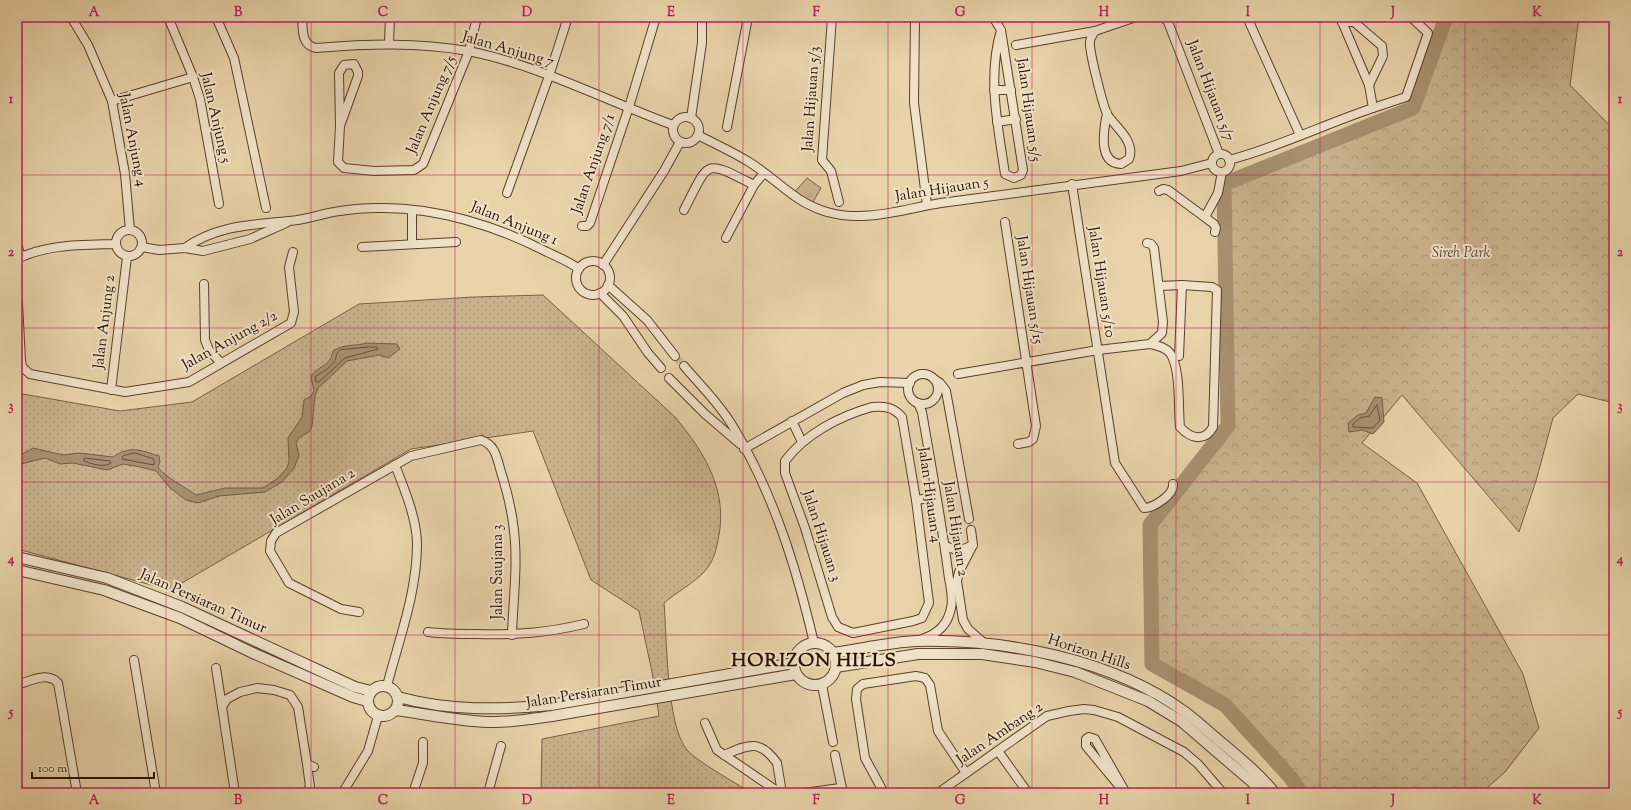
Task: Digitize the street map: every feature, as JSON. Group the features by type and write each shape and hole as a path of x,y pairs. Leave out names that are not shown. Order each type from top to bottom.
{"street":[{"name":"Jalan Anjung 4","path":"71,17 88,45 112,101 126,180 130,230"},
{"name":"Jalan Anjung 5","path":"168,17 193,77 200,99 220,204"},
{"path":"216,17 234,58 266,208"},
{"name":"Jalan Anjung 7","path":"302,17 304,39 311,47 316,48 389,43 428,45 469,51 549,76 673,125"},
{"path":"389,43 390,17"},
{"path":"469,51 477,17"},
{"path":"507,193 549,76 568,17"},
{"name":"Jalan Anjung 7/1","path":"582,226 587,226 590,222 629,107 656,17"},
{"path":"691,118 702,43 702,17"},
{"path":"727,126 748,17"},
{"name":"Jalan Hijauan 5/3","path":"832,17 822,160 831,171 839,202"},
{"path":"915,17 914,103 927,205"},
{"name":"Jalan Hijauan 5/5","path":"993,17 1001,30 1023,170 1021,175 1014,178 1006,174 997,122 994,90 996,49 1001,30"},
{"path":"1016,45 1094,31 1136,17"},
{"name":"Jalan Hijauan 5/7","path":"1163,17 1168,22 1219,154"},
{"path":"1247,17 1300,135"},
{"path":"1230,160 1258,152 1300,135 1406,97 1428,33 1411,17"},
{"path":"1341,19 1369,85 1374,108"},
{"path":"1341,19 1354,22 1382,46 1382,56 1369,85"},
{"path":"1094,31 1090,40 1090,47 1107,113 1103,135 1105,146 1108,158 1112,162 1121,164 1129,159 1130,148 1121,130 1107,113"},
{"name":"Jalan Anjung 7/5","path":"340,126 358,76 358,72 354,64 344,65 339,73 340,126 337,156 338,162 344,168 374,171 406,171 420,168 423,164 469,51"},
{"path":"112,101 193,77"},
{"path":"994,90 1011,90"},
{"path":"680,118 691,118 698,125 698,135 691,142 680,142 673,135 673,125 680,118"},
{"path":"997,122 1016,119"},
{"name":"Jalan Hijauan 5","path":"698,135 750,162 786,192 804,203 826,212 850,217 873,217 927,205 1072,184 1181,171 1212,163"},
{"path":"603,265 664,171 680,142"},
{"path":"1205,217 1218,194 1222,172 1230,166 1230,160 1225,155 1219,154 1214,157 1212,163 1216,171 1222,172"},
{"path":"684,210 703,172 709,168 719,168 754,185"},
{"path":"726,238 754,185 764,173"},
{"name":"Jalan Hijauan 5/10","path":"1072,184 1115,463 1144,508 1149,507 1168,495 1173,490 1173,484"},
{"path":"1160,191 1163,189 1168,190 1205,217 1216,226 1215,232"},
{"name":"Jalan Anjung 1","path":"291,221 340,211 380,208 412,210 460,218 494,228 532,244 579,269"},
{"path":"412,210 412,244"},
{"path":"142,247 159,250 186,248 203,251 250,239 291,221"},
{"path":"186,248 199,237 247,224 291,221"},
{"name":"Jalan Hijauan 5/15","path":"1005,222 1036,433 1033,439 1029,442 1018,444"},
{"path":"130,230 140,235 142,247 137,255 127,257 119,252 115,244 120,233 130,230"},
{"path":"362,247 456,242"},
{"path":"1146,243 1151,244 1154,248 1163,322 1162,333 1158,339 1150,344"},
{"path":"17,244 19,258 43,250 73,245 115,244"},
{"name":"Jalan Anjung 2/2","path":"18,303 20,360 22,367 30,374 125,392 189,382 291,323 294,312 289,267 292,252"},
{"name":"Jalan Anjung 2","path":"111,390 127,257"},
{"path":"587,262 598,262 603,265 609,274 608,285 600,293 588,294 579,287 577,275 579,269 587,262"},
{"path":"204,284 205,340 209,350 221,363"},
{"path":"608,285 647,320 675,356"},
{"path":"958,374 1098,350 1150,344 1163,347 1169,353 1176,369 1180,427 1186,434 1198,438 1210,432 1213,427 1216,288 1212,286 1159,286"},
{"path":"1179,356 1182,286"},
{"path":"600,293 623,316 648,353 661,368"},
{"path":"684,366 731,424 764,483 794,565 814,643"},
{"path":"921,374 926,374 934,379 938,388 935,397 927,403 918,403 910,396 910,383 921,374"},
{"path":"669,378 705,414 744,449"},
{"name":"Jalan Hijauan 2","path":"934,379 940,383 946,391 969,519"},
{"path":"744,449 843,393 863,385 886,382 910,383"},
{"name":"Jalan Hijauan 2","path":"916,641 933,636 941,629 948,619 952,606 945,546 922,412 918,403"},
{"name":"Jalan Hijauan 4","path":"802,442 836,420 872,407 888,407 896,411 902,417 916,500 929,603 922,618 913,622 853,633"},
{"path":"792,421 802,442"},
{"name":"Jalan Saujana 3","path":"395,465 411,456 473,441 481,440 488,442 493,447 507,491 514,532 515,564 512,635"},
{"name":"Jalan Hijauan 3","path":"802,442 785,461 785,473 805,528 832,617 838,627 853,633"},
{"path":"387,686 414,590 417,543 408,497 395,465"},
{"name":"Jalan Saujana 2","path":"359,612 341,609 289,583 270,552 271,541 276,533 395,465"},
{"path":"916,500 936,497"},
{"name":"Jalan Hijauan 2","path":"971,530 973,545 959,572 957,581 963,620 968,629 984,643"},
{"path":"945,546 959,551 973,545"},
{"name":"Jalan Persiaran Timur","path":"17,558 107,578 182,607 355,687 371,691"},
{"name":"Jalan Persiaran Timur","path":"17,570 104,590 180,618 255,654 353,697 367,701"},
{"path":"428,632 446,635 512,635 552,632 584,624"},
{"name":"Horizon Hills","path":"833,653 916,641 984,643 1039,652 1079,662 1152,691 1185,712 1259,775 1275,793"},
{"path":"814,643 825,645 833,653 836,667 832,678 822,685 810,685 800,679 796,674 794,663 795,657 802,647 814,643"},
{"name":"Horizon Hills","path":"836,667 918,654 982,654 1035,662 1075,672 1148,701 1181,721 1252,782 1262,793"},
{"path":"134,660 156,793"},
{"name":"Jalan Persiaran Timur","path":"398,697 462,708 489,710 538,707 794,663"},
{"path":"216,668 235,793"},
{"name":"Jalan Persiaran Timur","path":"378,716 388,716 396,710 461,720 489,722 519,720 552,716 796,674"},
{"path":"884,793 866,758 856,699 857,689 863,684 916,676 925,678 930,685 938,731 966,773"},
{"path":"17,686 46,677 51,677 58,683 77,793"},
{"path":"822,685 833,742"},
{"path":"343,792 368,751 378,716 370,710 367,701 371,691 378,686 387,686 392,688 398,697 396,710"},
{"path":"222,707 227,699 240,692 257,688 274,690 290,695 298,707 311,765 310,787 306,793"},
{"name":"Jalan Ambang 2","path":"938,793 1047,716 1069,711 1094,710 1118,717 1184,752 1198,764 1223,793"},
{"path":"705,724 717,750 781,793"},
{"path":"1092,737 1096,739 1125,793 1086,746 1086,739 1092,737"},
{"path":"413,793 423,762 423,742"},
{"path":"724,755 747,745 758,746 777,762 781,793"},
{"path":"488,793 500,746"},
{"path":"998,751 1028,793"},
{"path":"804,793 842,790 836,755"}],"green space":[{"name":"Sireh Park","path":"1446,17 1579,17 1570,85 1614,130 1614,403 1578,394 1553,418 1536,481 1519,532 1402,395 1362,443 1417,483 1523,674 1539,728 1505,772 1481,793 1315,793 1291,778 1225,705 1152,664 1150,525 1228,426 1224,184 1413,108"},
{"path":"807,178 821,188 813,202 792,195"},
{"path":"543,295 675,417 696,445 712,474 717,489 721,522 714,556 708,568 701,575 664,603 671,701 680,738 687,750 708,766 751,793 541,793 542,739 659,716 653,677 639,611 591,580 533,431 411,449 170,590 17,549 17,393 120,411 192,402 359,304 474,297"}],"water":[{"path":"367,343 397,344 400,349 388,358 379,355 347,361 318,388 315,396 312,426 310,431 299,438 296,442 299,456 294,468 282,482 265,492 219,496 198,503 186,500 170,488 156,471 140,467 123,464 107,470 73,463 60,464 45,458 17,465 17,457 33,448 63,455 79,453 113,457 125,451 136,450 159,456 160,462 158,467 161,471 196,495 225,488 263,488 278,478 287,468 289,461 288,438 302,417 304,400 311,396 314,391 311,377 317,370 329,361 333,351 345,346"},
{"path":"1375,397 1382,398 1384,422 1373,434 1362,430 1349,432 1348,423 1358,415 1366,413"}],"waterway":[{"path":"1301,793 1291,778 1225,705 1152,664 1150,525 1228,426 1224,184 1413,108 1446,17"}],"tunnel":[{"path":"675,356 684,366"}],"district":[{"name":"HORIZON HILLS","path":"814,661"}]}
